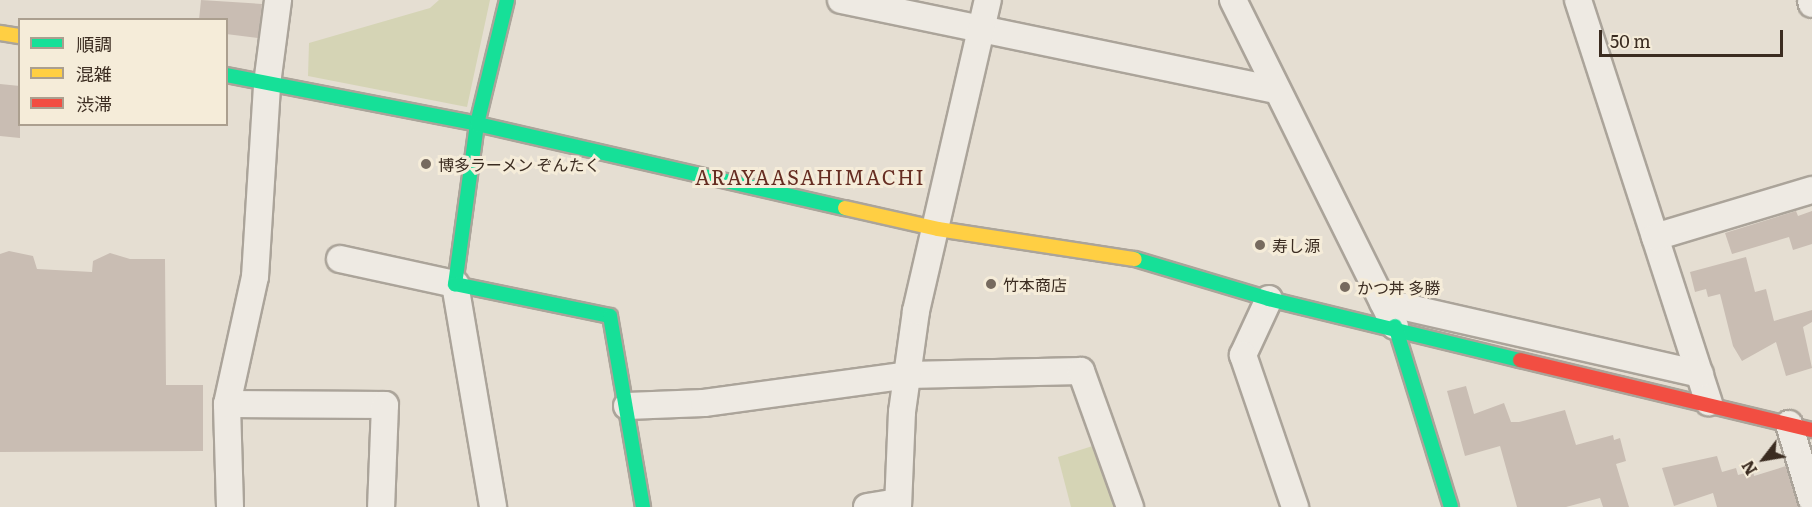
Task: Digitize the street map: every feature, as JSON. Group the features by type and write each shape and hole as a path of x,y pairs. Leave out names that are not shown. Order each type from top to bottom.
{"street":[{"path":"230,507 227,404 255,277 267,84 278,0"},
{"path":"493,507 455,284 477,124 507,0"},
{"path":"841,0 1274,90"},
{"path":"867,507 898,505 916,311 938,228 988,0"},
{"path":"1233,0 1274,90 1395,326 1451,507"},
{"path":"1578,0 1709,402"},
{"path":"0,33 18,36"},
{"path":"228,75 477,124 938,228 1115,254 1269,299 1395,326 1709,402 1801,427 1812,500"},
{"path":"1655,237 1812,190"},
{"path":"340,260 610,316 643,507"},
{"path":"1269,299 1243,355 1296,507"},
{"path":"1383,302 1700,374"},
{"path":"627,406 704,403 909,375 1080,371 1131,507"},
{"path":"227,404 385,405 381,507"}],"green space":[{"path":"439,0 490,0 467,107 308,76 309,43 430,8"},
{"path":"1102,443 1122,507 1071,507 1058,457"}],"building":[{"path":"201,0 262,4 258,38 228,34 228,18 199,18"},
{"path":"0,84 18,86 20,138 0,136"},
{"path":"1796,211 1798,216 1812,211 1812,244 1793,250 1789,237 1732,254 1725,233"},
{"path":"9,251 33,256 37,269 92,272 93,261 110,253 130,259 165,259 166,385 203,385 203,451 0,452 0,254"},
{"path":"1746,257 1755,292 1766,289 1774,321 1812,310 1812,322 1803,327 1812,368 1786,376 1776,342 1742,361 1733,346 1720,294 1708,297 1706,289 1695,292 1690,272"},
{"path":"1466,386 1474,414 1504,403 1511,422 1519,422 1565,410 1576,445 1613,435 1614,440 1620,438 1626,461 1616,464 1629,507 1603,507 1600,498 1566,507 1517,507 1500,446 1465,456 1447,391"},
{"path":"1717,456 1722,472 1736,468 1738,475 1753,471 1754,476 1786,466 1799,507 1717,507 1713,493 1674,506 1662,468"}],"traffic: fast":[{"path":"507,0 477,124 455,284 610,316 643,507"},
{"path":"228,75 477,124 845,208"},
{"path":"1135,259 1269,299 1520,360"},
{"path":"1395,326 1451,507"}],"traffic: slow":[{"path":"0,33 18,36"},
{"path":"845,208 938,229 1135,259"}],"traffic: jam":[{"path":"1520,360 1812,430"}],"place":[{"name":"博多ラーメン ぞんたく","path":"426,164"},
{"name":"寿し源","path":"1260,245"},
{"name":"竹本商店","path":"991,284"},
{"name":"かつ丼 多勝","path":"1345,287"}],"district":[{"name":"ARAYAASAHIMACHI","path":"810,176"}]}
